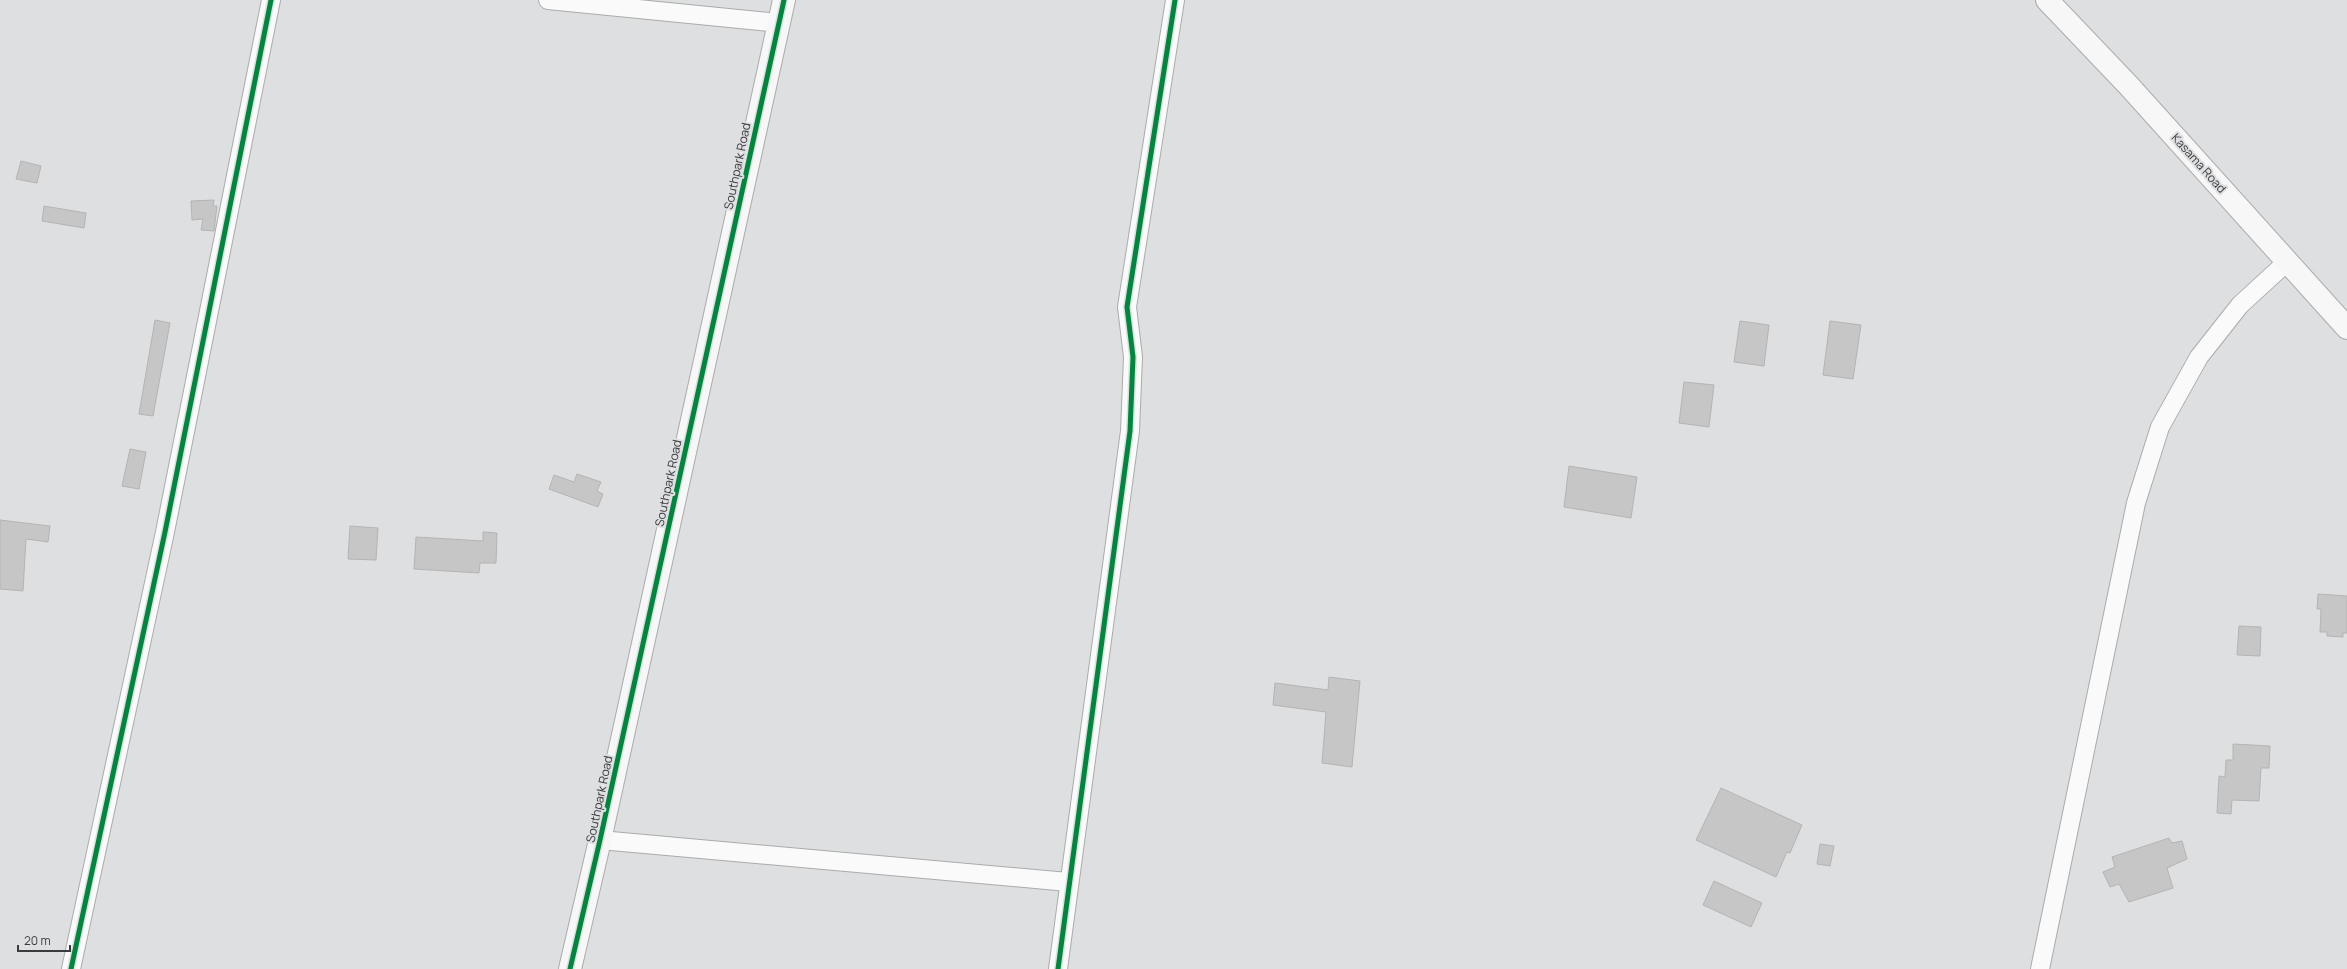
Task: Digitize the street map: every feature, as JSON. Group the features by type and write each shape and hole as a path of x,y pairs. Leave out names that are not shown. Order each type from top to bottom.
{"street":[{"path":"71,969 163,539 272,0"},
{"path":"548,0 778,23"},
{"name":"Southpark Road","path":"570,969 600,840 784,0"},
{"path":"1058,969 1068,882 1099,672 1130,431 1133,357 1127,307 1175,0"},
{"name":"Kasama Road","path":"2047,0 2288,261 2347,328"},
{"path":"2040,969 2136,503 2160,427 2199,357 2240,305 2288,261"},
{"path":"600,840 1068,882"}],"building":[{"path":"21,161 41,166 37,183 16,179"},
{"path":"214,200 213,206 217,206 214,231 201,230 203,219 192,220 191,201"},
{"path":"44,206 86,213 84,228 42,221"},
{"path":"155,320 170,323 153,416 139,414"},
{"path":"1740,321 1769,325 1764,366 1734,362"},
{"path":"1830,321 1861,325 1853,379 1823,375"},
{"path":"1684,382 1714,385 1709,427 1679,423"},
{"path":"130,449 146,452 139,489 122,486"},
{"path":"1569,466 1637,477 1631,518 1564,507"},
{"path":"577,474 601,482 597,491 603,494 598,507 549,489 554,475 574,482"},
{"path":"0,520 50,526 48,542 26,539 23,591 0,589"},
{"path":"350,526 378,528 376,560 348,559"},
{"path":"483,532 497,533 496,563 480,563 479,573 414,569 416,537 483,541"},
{"path":"2318,594 2347,596 2347,633 2343,633 2343,637 2327,636 2327,632 2320,632 2321,609 2317,609"},
{"path":"2239,626 2261,627 2260,656 2237,655"},
{"path":"1329,677 1360,681 1352,767 1322,763 1326,712 1273,705 1275,683 1328,690"},
{"path":"2233,744 2270,746 2269,768 2261,768 2259,801 2232,800 2231,814 2217,813 2219,776 2225,777 2226,760 2233,760"},
{"path":"1721,788 1802,825 1790,853 1787,852 1776,877 1696,840"},
{"path":"2169,838 2172,843 2182,841 2187,859 2167,868 2173,888 2129,902 2119,884 2110,887 2103,872 2115,867 2112,857"},
{"path":"1820,844 1834,846 1830,866 1817,864"},
{"path":"1714,881 1762,903 1751,927 1703,905"}],"cycle path":[{"path":"71,969 165,532 271,0"},
{"path":"570,969 600,840 784,0"},
{"path":"1058,969 1130,431 1133,357 1127,307 1175,0"}]}
